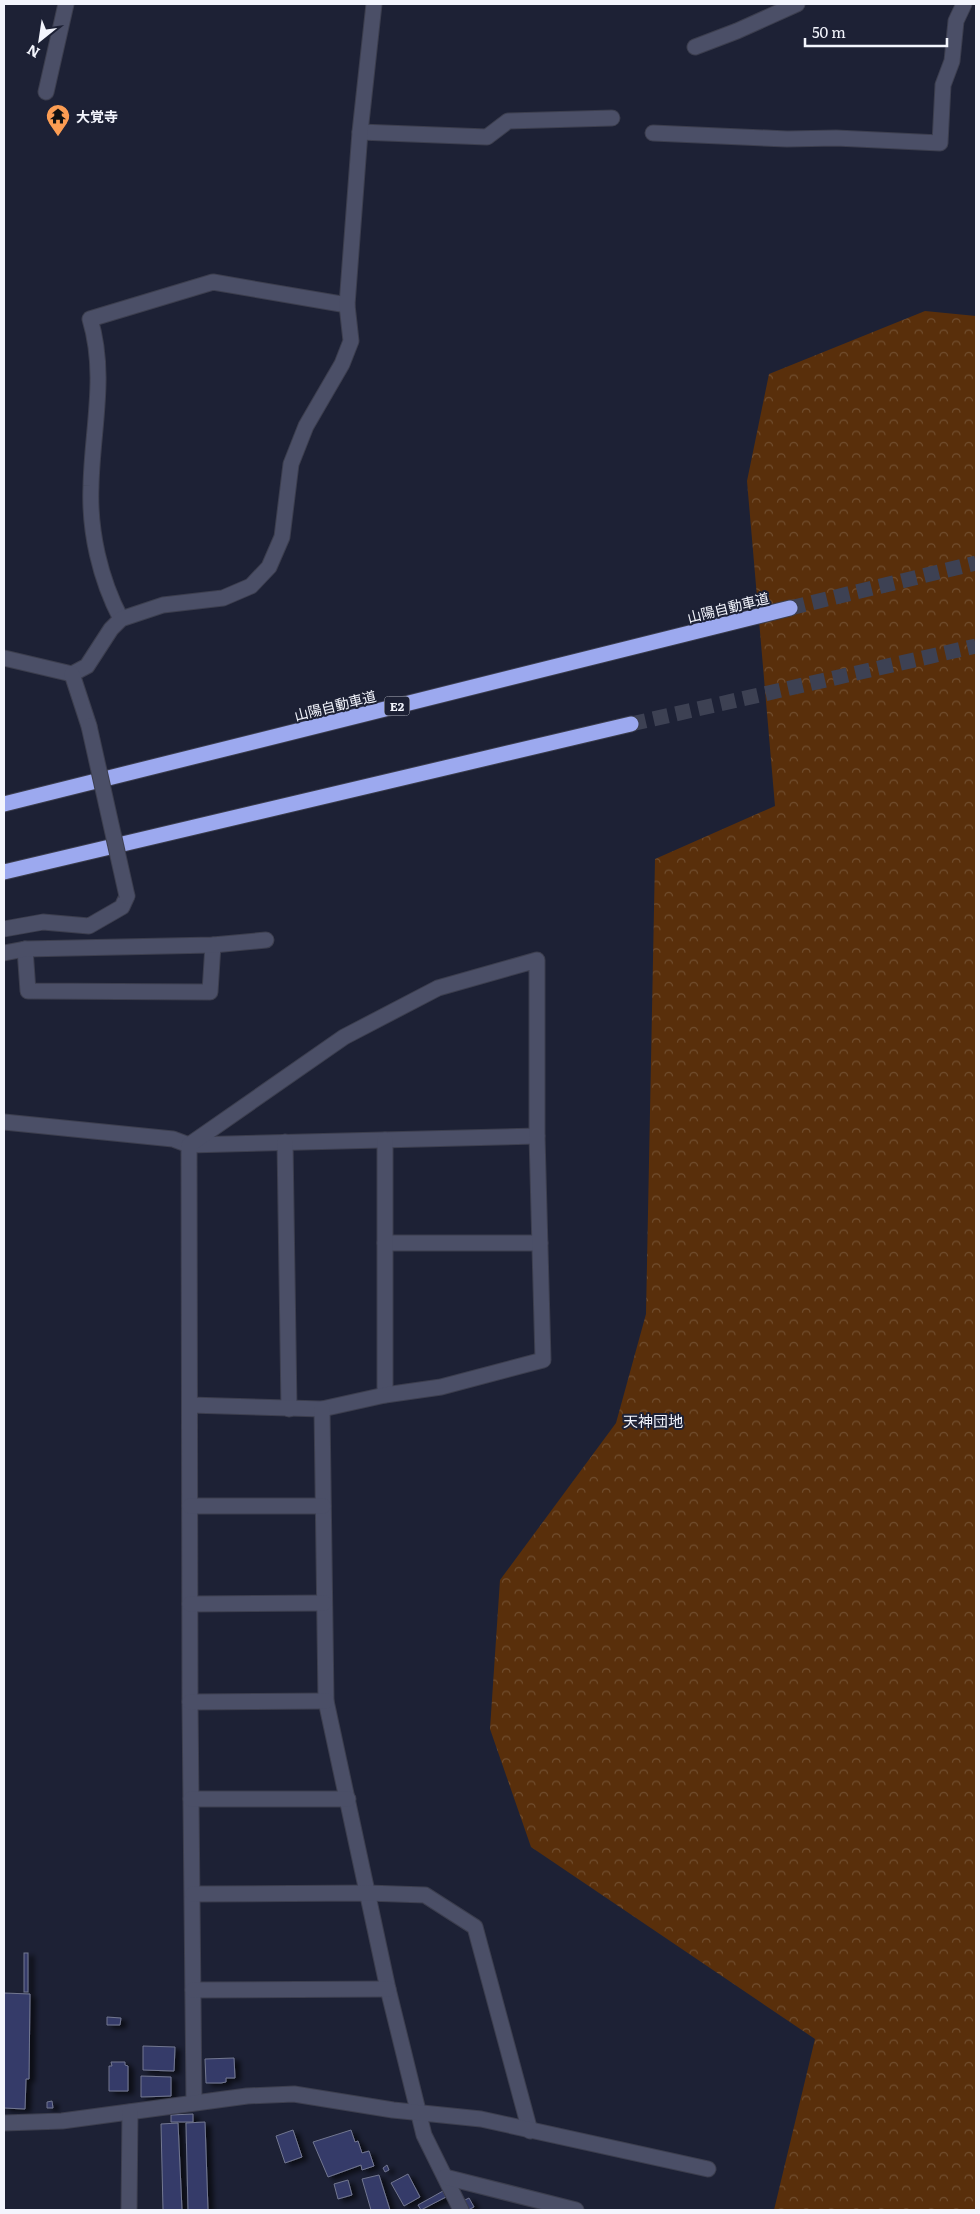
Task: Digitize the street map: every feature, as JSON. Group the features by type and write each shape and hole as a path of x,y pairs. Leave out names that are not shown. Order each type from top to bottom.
{"highway":[{"name":"山陽自動車道","path":"4,804 790,608"},
{"path":"4,872 631,724"}],"street":[{"path":"46,92 66,4"},
{"path":"4,658 72,674 87,666 111,628 121,619 163,605 223,598 251,586 269,566 282,538 291,464 306,426 342,364 351,341 347,305 360,132 374,4"},
{"path":"695,47 737,31 797,4"},
{"path":"653,133 787,140 836,138 940,143 943,85 952,62 956,21 967,8"},
{"path":"360,132 487,137 508,121 612,118"},
{"path":"121,619 109,597 100,567 90,509 90,485 98,406 98,360 95,334 90,319 213,282 347,305"},
{"path":"4,929 44,922 89,926 122,907 127,896 89,726 72,674"},
{"path":"4,953 25,949 213,945 266,940"},
{"path":"25,949 28,991 210,992 213,945"},
{"path":"189,1145 344,1036 438,988 537,960 537,1136 543,1360 440,1387 385,1395 322,1409 190,1405"},
{"path":"4,1122 173,1139 189,1145 537,1136"},
{"path":"385,1140 385,1395"},
{"path":"285,1142 289,1409"},
{"path":"189,1145 190,1702 194,2102"},
{"path":"385,1242 540,1243"},
{"path":"322,1409 326,1701 388,1989 424,2135 461,2210"},
{"path":"190,1506 323,1506"},
{"path":"190,1604 324,1603"},
{"path":"190,1702 326,1701"},
{"path":"191,1798 348,1799"},
{"path":"193,1894 367,1892 425,1895 476,1927 530,2131"},
{"path":"193,1990 388,1989"},
{"path":"4,2123 62,2121 194,2102 247,2096 294,2094 481,2119 708,2169"},
{"path":"129,2210 130,2112"},
{"path":"445,2177 569,2209"}],"green space":[{"path":"925,311 976,316 976,2210 774,2210 815,2039 531,1847 490,1729 500,1580 616,1423 646,1314 655,859 775,806 747,481 769,374"}],"building":[{"path":"24,1953 28,1953 28,1992 24,1992"},
{"path":"4,1993 30,1994 29,2079 26,2079 25,2109 4,2108"},
{"path":"107,2017 121,2018 120,2025 107,2025"},
{"path":"143,2046 175,2047 174,2071 143,2070"},
{"path":"234,2058 235,2078 226,2078 226,2082 221,2083 206,2083 205,2059"},
{"path":"111,2062 125,2062 125,2065 128,2066 128,2091 109,2091 109,2066 112,2066"},
{"path":"141,2076 171,2077 171,2096 141,2097"},
{"path":"52,2101 53,2108 47,2108 47,2102"},
{"path":"193,2114 193,2122 171,2122 171,2115"},
{"path":"205,2122 208,2210 188,2210 186,2123"},
{"path":"178,2123 182,2210 163,2210 161,2124"},
{"path":"293,2130 302,2157 285,2163 276,2136"},
{"path":"351,2130 355,2142 358,2141 362,2153 369,2151 374,2166 362,2170 361,2165 328,2177 313,2142"},
{"path":"387,2165 389,2170 385,2172 383,2168"},
{"path":"408,2174 420,2197 404,2206 391,2183"},
{"path":"379,2175 390,2210 371,2210 362,2179"},
{"path":"348,2180 352,2195 338,2199 334,2184"},
{"path":"443,2191 446,2197 421,2210 418,2205"},
{"path":"469,2198 474,2207 468,2210 463,2201"}],"tunnel":[{"path":"790,608 976,563"},
{"path":"631,724 976,646"}],"place":[{"name":"大覚寺","path":"58,137"}],"district":[{"name":"天神団地","path":"653,1420"}]}
